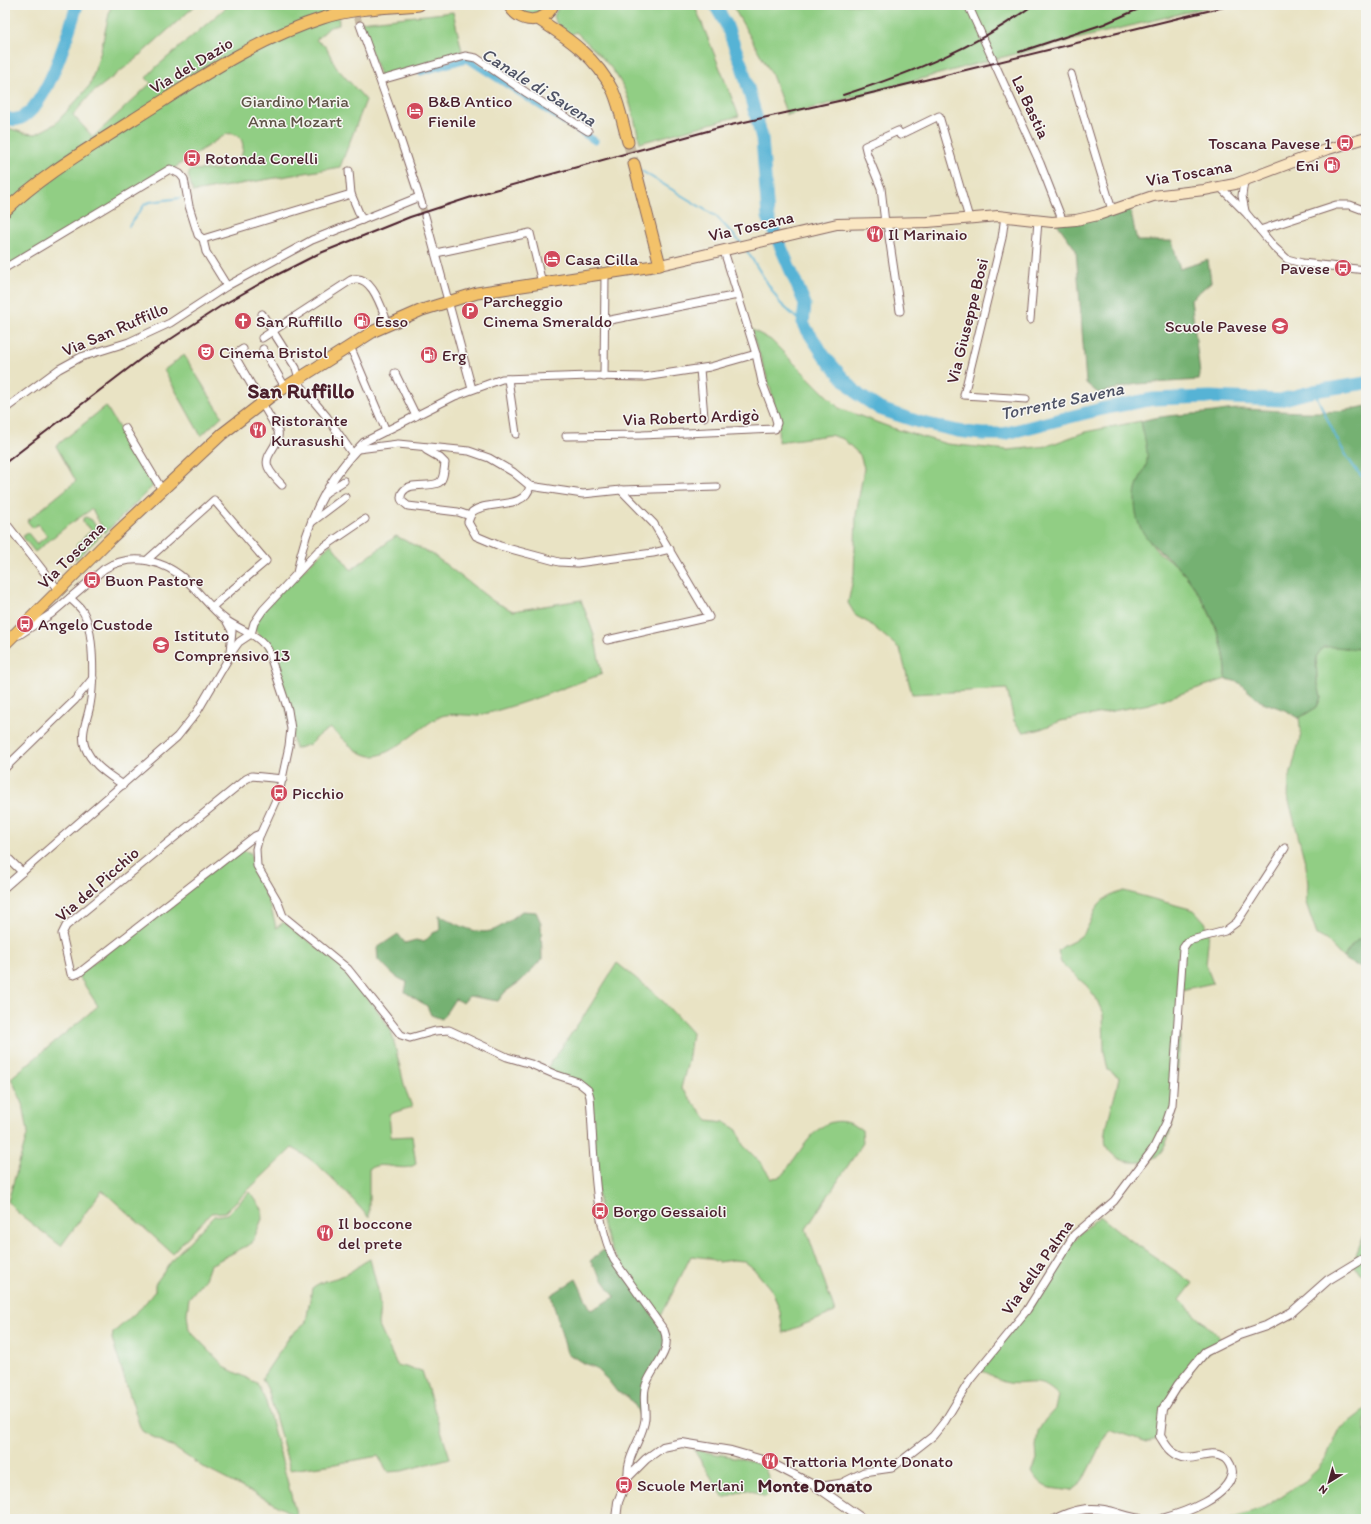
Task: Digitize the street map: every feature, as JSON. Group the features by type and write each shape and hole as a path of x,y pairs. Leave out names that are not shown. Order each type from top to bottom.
{"main road":[{"name":"Via del Dazio","path":"5,211 60,167 173,95 276,35 324,17 364,10 419,5"},
{"path":"509,5 521,18 538,19 585,52 602,72 614,92 628,142"},
{"path":"538,19 552,8"},
{"path":"552,8 553,24 558,32"},
{"name":"Via Toscana","path":"5,644 46,611 59,591 162,490 222,434 262,403 350,346 388,324 448,301 503,288 660,265 822,227 855,223 928,222 1005,216 1038,221 1063,222 1098,215 1153,196 1220,187 1244,181 1325,150 1366,138"},
{"path":"634,164 660,265"}],"street":[{"name":"La Bastia","path":"968,5 1040,162 1063,222"},
{"path":"5,268 170,169 180,174 184,179 188,206 198,235 203,239 206,252 227,286 312,240 362,220 421,201 381,80 360,25"},
{"path":"381,80 465,56 476,58 527,93 588,131"},
{"path":"1071,74 1112,210"},
{"path":"900,311 881,188 866,154 865,146 898,132 901,135 939,116 969,218"},
{"path":"349,171 352,196 362,220"},
{"path":"1244,181 1242,196 1246,213"},
{"path":"1220,187 1246,213 1282,254 1294,262 1366,270"},
{"path":"203,239 352,196"},
{"path":"1260,230 1336,205 1350,205 1366,211"},
{"path":"425,216 472,389"},
{"name":"Via Giuseppe Bosi","path":"1005,216 1002,238 964,396 1026,399"},
{"path":"1030,320 1038,221"},
{"path":"436,253 530,233 542,282"},
{"name":"Via Roberto Ardigò","path":"566,436 775,429 777,423 762,382 756,354 724,251"},
{"path":"604,377 605,274"},
{"path":"262,338 346,283 358,278 364,280 370,286 388,324"},
{"name":"Via San Ruffillo","path":"5,409 69,363 81,357 128,342 170,323 227,286"},
{"path":"605,321 738,295"},
{"path":"262,314 296,368 303,390 355,451"},
{"path":"350,346 386,431"},
{"path":"243,349 234,355 278,431 279,438 268,458 268,467 282,485"},
{"path":"263,349 285,387"},
{"path":"297,573 300,552 323,495 355,451 364,442 472,389 508,379 644,377 700,369 736,361 756,354"},
{"path":"700,369 704,417"},
{"path":"395,373 416,416"},
{"path":"508,379 516,434"},
{"path":"125,428 162,490"},
{"path":"355,451 398,444 470,451 489,458 513,472 530,486 583,494 621,490 717,487"},
{"path":"426,447 426,450 440,458 445,463 442,480 438,484 409,487 404,490 401,497 402,501 408,506 458,512 470,516"},
{"path":"323,495 344,481"},
{"path":"530,486 529,493 522,499 504,504 485,505 476,509 470,516 468,522 476,536 500,546 559,562 577,563 653,553 670,549"},
{"path":"607,640 709,618 654,524 621,490"},
{"path":"312,522 345,497"},
{"path":"148,560 214,500 266,561 212,607"},
{"path":"5,887 123,785 186,727 208,694 228,658 239,642 251,634 254,623 263,610 318,551 365,519"},
{"path":"5,522 59,591"},
{"path":"46,611 70,598 114,563 125,560 148,560 161,564 180,575 226,620 262,641 268,650 290,720 289,746 283,779 279,793 260,834 256,849 257,866 277,900 283,916 348,969 401,1035 410,1038 441,1029 449,1030 508,1057 578,1082 588,1090 590,1097 597,1188 603,1233 607,1247 614,1260 664,1330 668,1338 667,1346 663,1355 646,1387 644,1398 645,1419 627,1467 628,1477"},
{"path":"70,598 81,608 85,615 91,646 93,692 84,733 84,745 94,763 123,785"},
{"path":"226,620 232,631 228,658"},
{"path":"5,768 75,700 93,678"},
{"name":"Via del Picchio","path":"260,834 255,836 79,973 74,975 71,974 62,934 66,926 246,779 252,776 283,779"},
{"name":"Via della Palma","path":"817,1487 842,1484 864,1472 892,1468 933,1436 945,1421 970,1380 1027,1310 1074,1236 1114,1201 1136,1172 1156,1142 1166,1123 1172,1105 1183,948 1188,941 1225,931 1237,922 1285,848"},
{"path":"5,855 22,872"},
{"path":"1162,1519 1182,1514 1203,1503 1225,1489 1231,1479 1232,1469 1226,1459 1212,1453 1193,1458 1180,1456 1170,1450 1160,1436 1163,1409 1178,1385 1205,1352 1239,1334 1266,1326 1292,1312 1328,1280 1365,1257"},
{"path":"616,1519 618,1502 628,1477 646,1459 664,1447 682,1443 739,1453 769,1462 817,1487 863,1519"},
{"path":"1055,1519 1077,1510 1105,1510 1130,1518 1141,1519"}],"green space":[{"name":"Giardino Maria Anna Mozart","path":"111,5 196,5 132,62 91,94 73,115 93,137 151,83 146,78 155,68 229,5 338,5 339,25 330,27 316,40 326,47 336,67 366,100 340,167 193,192 188,175 191,170 228,168 237,163 242,152 242,140 233,134 226,134 136,193 5,270 5,127 24,133 36,134 55,124 78,99 90,85 100,54"},
{"path":"514,5 548,5 541,14 527,16"},
{"path":"563,5 695,6 739,116 640,143 630,103 616,74 600,55 576,32 570,35 557,25 554,16 558,8"},
{"path":"732,5 1216,5 987,61 787,115 772,75"},
{"path":"453,12 462,51 381,78 360,22"},
{"path":"1129,204 1137,241 1172,241 1180,269 1208,260 1211,282 1191,299 1200,374 1199,380 1137,384 1098,393 1086,383 1076,250 1056,222"},
{"path":"751,329 771,340 839,408 892,428 947,444 1008,450 1047,446 1085,432 1141,421 1143,431 1189,422 1136,500 1138,514 1142,527 1152,545 1158,552 1176,565 1186,576 1212,618 1223,649 1226,679 1149,704 1061,721 1038,730 1023,732 1014,721 1007,689 912,694 900,649 869,623 856,616 848,603 854,574 856,515 864,468 860,455 843,439 830,435 778,442 778,429 773,400 765,370"},
{"path":"184,355 222,416 201,436 164,370"},
{"path":"106,406 153,486 105,533 92,509 67,526 35,552 23,537 27,532 37,544 47,536 38,524 33,528 27,521 76,481 56,446"},
{"path":"1366,406 1366,648 1355,649 1323,647 1316,657 1317,680 1321,697 1317,707 1299,718 1287,711 1260,701 1238,682 1226,679 1226,665 1223,649 1212,618 1204,603 1186,576 1149,541 1141,529 1137,518 1135,497 1136,487 1147,463 1147,455 1141,421 1165,416 1236,409 1319,412"},
{"path":"86,517 92,520 101,535 75,560 77,544 92,530 83,523 83,518"},
{"path":"396,536 432,554 493,601 513,611 581,600 594,635 602,674 529,701 484,714 444,715 432,721 397,746 380,755 372,756 360,752 330,728 318,736 311,744 295,749 277,669 263,640 251,624 281,591 331,544 351,570"},
{"path":"1335,646 1352,649 1366,648 1366,935 1353,944 1343,958 1326,940 1317,935 1306,903 1308,885 1306,866 1288,797 1289,780 1301,734 1299,718 1317,707 1321,697 1317,680 1316,657 1323,647"},
{"path":"240,849 251,853 251,859 257,879 270,906 276,928 284,922 344,968 373,1004 391,1030 405,1088 412,1107 389,1114 391,1137 412,1136 416,1164 405,1168 380,1165 369,1169 369,1218 343,1189 323,1170 292,1148 225,1212 211,1213 172,1253 102,1190 61,1246 18,1213 8,1201 28,1132 23,1104 11,1078 98,1006 78,975"},
{"path":"1124,891 1194,910 1205,922 1209,932 1206,965 1213,983 1181,990 1179,1047 1172,1124 1166,1143 1159,1154 1147,1161 1138,1162 1126,1161 1118,1158 1111,1153 1106,1145 1106,1131 1119,1077 1108,1070 1104,1051 1103,1014 1096,998 1087,986 1061,963 1058,951 1082,935 1088,927 1096,908 1104,899"},
{"path":"522,911 536,912 541,923 542,959 521,981 505,992 498,1001 469,996 463,1003 455,999 442,1019 431,1015 427,1006 405,992 407,982 394,975 378,960 377,948 398,934 405,943 416,940 424,942 433,933 440,929 439,915 460,926 483,932 498,928"},
{"path":"1366,935 1366,971 1343,958 1353,944"},
{"path":"617,963 659,997 692,1033 688,1062 681,1088 708,1120 725,1122 737,1130 743,1145 760,1162 771,1178 780,1177 789,1167 805,1143 814,1133 824,1126 835,1122 847,1123 862,1130 863,1143 806,1229 835,1312 783,1333 780,1312 773,1292 753,1268 744,1261 733,1260 718,1262 708,1258 691,1256 660,1318 612,1251 601,1220 588,1103 585,1094 582,1087 574,1080 545,1071 585,1014"},
{"path":"250,1192 262,1209 262,1219 252,1243 210,1265 205,1279 189,1298 187,1314 189,1330 226,1368 257,1383 266,1402 297,1517 204,1468 173,1447 142,1431 112,1339 113,1333 142,1307 155,1291 155,1284 176,1255 214,1216 227,1214"},
{"path":"1100,1216 1126,1237 1193,1283 1180,1300 1224,1342 1197,1361 1160,1420 1157,1439 1147,1442 1109,1429 1082,1482 1071,1491 1053,1489 1040,1483 1032,1472 1037,1459 1036,1447 1038,1431 1055,1409 1058,1395 1051,1389 1038,1383 1019,1384 1004,1382 978,1370 1010,1333 1062,1256 1086,1228"},
{"path":"1366,1229 1366,1277 1352,1265"},
{"path":"607,1247 668,1338 646,1387 645,1419 641,1419 636,1407 628,1397 617,1392 608,1380 594,1367 583,1363 567,1353 551,1295 576,1279 591,1310 615,1297 590,1261"},
{"path":"370,1259 378,1290 380,1308 378,1324 397,1365 422,1371 450,1458 402,1471 388,1472 378,1456 290,1470 268,1390 262,1378 290,1336 306,1322 312,1288 351,1271"},
{"path":"1366,1409 1366,1519 1229,1519 1264,1507 1305,1481 1318,1469 1327,1456 1340,1429"},
{"path":"694,1450 740,1458 764,1466 771,1484 771,1491 765,1497 747,1489 724,1498"}],"waterway":[{"name":"Torrente Savena","path":"5,117 18,119 30,111 41,96 52,77 77,5"},
{"name":"Torrente Savena","path":"715,5 726,24 742,66 762,138 768,217 805,304 803,324 825,357 843,378 859,395 880,409 919,422 958,431 982,434 1003,434 1101,409 1153,399 1210,397 1280,400 1314,391 1366,383"},
{"name":"Canale di Savena","path":"421,72 467,59 595,141"},
{"name":"Canale di Savena","path":"640,170 717,217 741,243"},
{"name":"Canale di Savena","path":"129,226 145,204 180,198"},
{"name":"Canale di Savena","path":"745,248 780,303 803,324"},
{"path":"1314,391 1343,450 1357,471 1366,481"}],"tunnel":[{"path":"353,5 360,25"},
{"path":"628,142 634,164"},
{"path":"422,205 425,216"}],"railway":[{"path":"843,95 893,78 942,58 988,34 1033,5"},
{"path":"1019,52 1104,24 1148,5"},
{"path":"5,463 142,358 221,306 261,283 318,254 410,217 487,192 722,127 843,100 1232,5"}],"place":[{"name":"B&B Antico Fienile","path":"415,111"},
{"name":"Toscana Pavese 1","path":"1345,143"},
{"name":"Rotonda Corelli","path":"192,158"},
{"name":"Eni","path":"1332,165"},
{"name":"Il Marinaio","path":"875,234"},
{"name":"Casa Cilla","path":"552,259"},
{"name":"Pavese","path":"1343,268"},
{"name":"Parcheggio Cinema Smeraldo","path":"470,311"},
{"name":"San Ruffillo","path":"243,321"},
{"name":"Esso","path":"362,321"},
{"name":"Scuole Pavese","path":"1280,326"},
{"name":"Cinema Bristol","path":"206,352"},
{"name":"Erg","path":"429,355"},
{"name":"Ristorante Kurasushi","path":"258,430"},
{"name":"Buon Pastore","path":"92,580"},
{"name":"Angelo Custode","path":"25,624"},
{"name":"Istituto Comprensivo 13","path":"161,645"},
{"name":"Picchio","path":"279,793"},
{"name":"Borgo Gessaioli","path":"600,1211"},
{"name":"Il boccone del prete","path":"325,1233"},
{"name":"Trattoria Monte Donato","path":"770,1461"},
{"name":"Scuole Merlani","path":"624,1485"}],"district":[{"name":"San Ruffillo","path":"301,391"},
{"name":"Monte Donato","path":"815,1485"}]}
